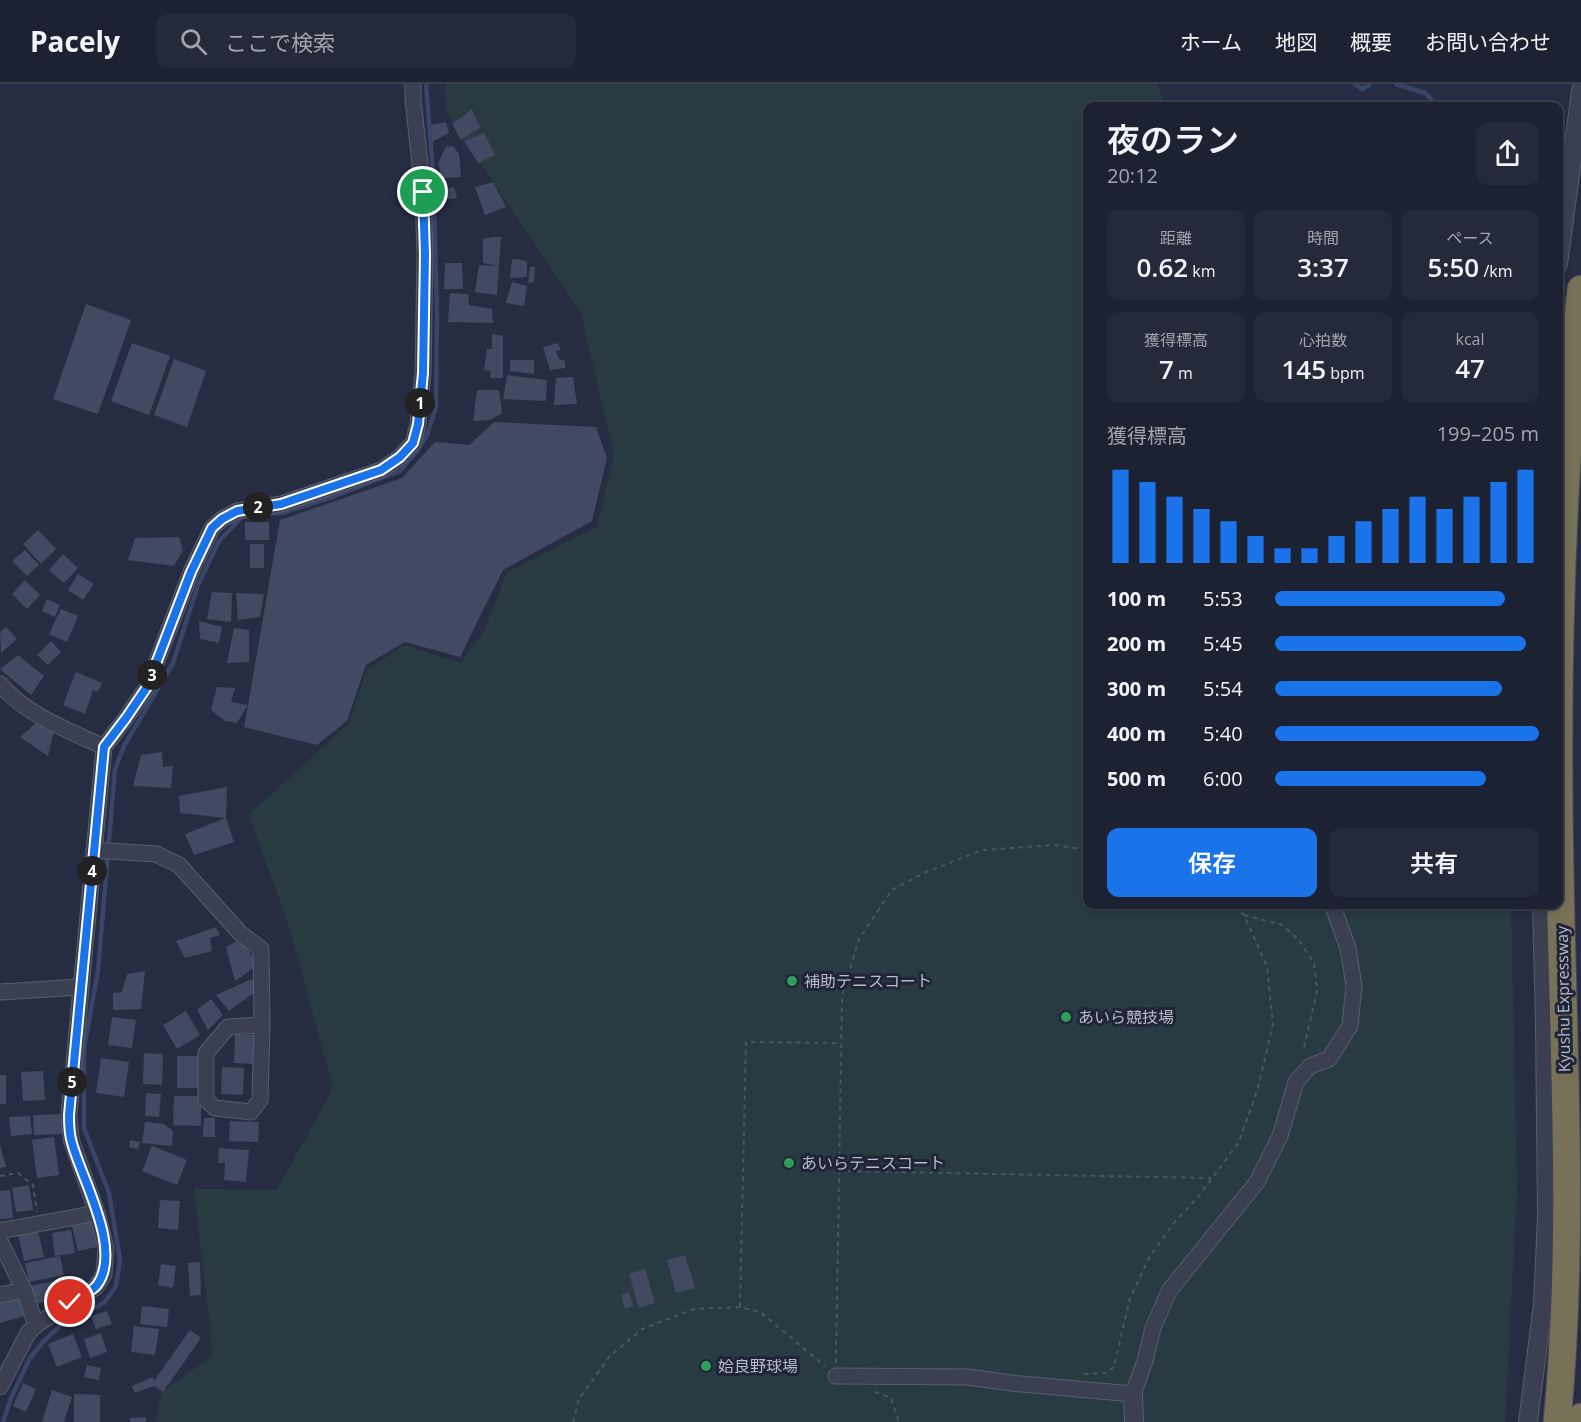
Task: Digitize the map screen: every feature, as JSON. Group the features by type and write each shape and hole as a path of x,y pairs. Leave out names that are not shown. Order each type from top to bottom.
{"highway":[{"name":"Kyushu Expressway","path":"1563,590 1574,354 1581,289"},
{"name":"Kyushu Expressway","path":"1557,1422 1564,1318 1565,1229 1561,909"},
{"path":"1581,1417 1581,1422"}],"street":[{"path":"0,1387 28,1333 36,1325 96,1287 104,1274 106,1248 97,1213 70,1139 69,1115 104,747 147,687 191,572 212,528 222,519 237,511 281,504 381,470 400,457 413,443 418,424 423,373 425,255 423,192 413,84"},
{"path":"1563,226 1581,91"},
{"path":"0,684 12,698 104,747"},
{"path":"94,850 156,854 179,865 240,933 261,949 262,1025 260,1100 251,1112 215,1108 206,1100 206,1053 228,1027 262,1025"},
{"path":"1134,1422 1133,1394 1146,1361 1153,1328 1169,1291 1257,1182 1280,1136 1296,1082 1310,1066 1329,1059 1350,1026 1354,986 1348,948 1334,909"},
{"path":"1528,1422 1543,1304 1547,1217 1542,909"},
{"path":"0,992 80,987"},
{"path":"0,1231 97,1213"},
{"path":"0,1241 24,1290 36,1325"},
{"path":"0,1295 24,1290"},
{"path":"836,1376 968,1377 1133,1394"}],"path":[{"path":"836,1376 842,996 859,939 892,890 924,873 982,850 1055,845 1083,849"},
{"path":"1084,1374 1106,1373 1114,1367 1130,1298 1149,1258 1172,1225 1198,1197 1239,1142 1258,1088 1274,1024 1268,966 1244,915 1237,909"},
{"path":"1244,915 1282,925 1298,939 1314,963 1317,992 1296,1082"},
{"path":"741,1307 746,1042 841,1043"},
{"path":"838,1172 1211,1178"},
{"path":"0,1176 18,1173 33,1185 39,1224"},
{"path":"573,1422 579,1399 609,1357 642,1329 694,1309 741,1307 760,1312 836,1376"},
{"path":"869,1389 891,1398 899,1422"}],"shaded area":[{"path":"445,84 1157,84 1164,102 1083,102 1083,909 1511,909 1517,1191 1505,1422 156,1422 161,1393 213,1355 194,1189 277,1190 333,1088 290,929 249,815 349,723 367,669 405,645 461,663 484,631 507,572 597,527 614,455 581,313 446,112"}],"building":[{"path":"472,109 480,128 461,140 452,124"},
{"path":"446,122 449,133 432,142 431,125"},
{"path":"484,133 495,155 478,163 464,141"},
{"path":"453,146 459,154 461,177 442,178 438,163 446,147"},
{"path":"493,182 506,207 485,215 475,187"},
{"path":"454,187 457,198 437,200 439,190"},
{"path":"501,237 499,266 483,263 483,239"},
{"path":"512,259 527,262 527,277 510,278"},
{"path":"445,263 462,263 463,289 444,289"},
{"path":"479,265 499,266 497,295 475,292"},
{"path":"530,267 535,267 534,282 528,283"},
{"path":"512,282 527,286 524,306 506,303"},
{"path":"450,293 468,294 469,305 492,309 493,323 448,322"},
{"path":"86,304 131,320 98,414 53,399"},
{"path":"492,334 503,336 503,378 490,378 491,371 484,370 487,349 492,349"},
{"path":"132,343 170,356 149,415 111,401"},
{"path":"558,343 561,350 556,351 559,359 565,361 565,368 550,370 543,347"},
{"path":"174,359 206,371 187,427 154,415"},
{"path":"510,360 534,360 534,374 510,371"},
{"path":"507,375 547,380 546,401 503,399"},
{"path":"573,377 577,404 554,405 556,378"},
{"path":"477,390 499,390 502,413 490,420 473,421"},
{"path":"494,422 596,427 607,458 592,521 503,570 460,657 405,642 366,665 347,721 317,745 244,727 280,520 402,478 435,442 469,445"},
{"path":"245,522 269,522 269,540 245,540"},
{"path":"38,530 56,549 41,564 23,544"},
{"path":"179,537 183,550 174,566 128,560 135,538"},
{"path":"250,544 264,544 264,568 250,568"},
{"path":"25,550 39,565 27,576 12,561"},
{"path":"63,554 78,568 64,583 49,570"},
{"path":"78,574 94,584 83,600 68,590"},
{"path":"25,580 40,595 27,609 12,594"},
{"path":"212,592 232,593 231,622 207,619"},
{"path":"236,593 264,594 260,617 238,620"},
{"path":"47,599 60,605 55,617 42,611"},
{"path":"61,609 78,616 67,642 49,634"},
{"path":"199,621 222,627 219,643 200,639"},
{"path":"6,627 17,639 1,653 0,632"},
{"path":"234,628 249,630 249,662 227,663"},
{"path":"51,641 61,652 48,665 37,655"},
{"path":"18,655 44,676 31,695 0,669"},
{"path":"76,672 102,683 98,692 93,690 85,714 63,705"},
{"path":"217,687 235,688 231,702 248,705 237,723 225,721 211,710"},
{"path":"35,724 55,726 48,756 20,737"},
{"path":"162,752 163,767 173,766 171,788 133,786 141,755"},
{"path":"227,787 226,818 180,813 179,796"},
{"path":"226,818 234,842 194,855 185,834"},
{"path":"216,927 220,935 210,938 212,951 185,958 176,941"},
{"path":"241,939 258,965 235,981 226,947"},
{"path":"145,971 141,1009 113,1010 113,993 122,992 127,974"},
{"path":"252,979 259,989 229,1011 216,995"},
{"path":"211,999 223,1015 208,1030 197,1010"},
{"path":"186,1011 200,1035 177,1049 163,1025"},
{"path":"112,1017 136,1020 132,1048 108,1045"},
{"path":"235,1035 255,1035 255,1064 234,1063"},
{"path":"144,1053 163,1054 162,1085 143,1084"},
{"path":"177,1056 198,1056 198,1088 177,1088"},
{"path":"101,1058 129,1062 124,1097 96,1093"},
{"path":"222,1067 244,1068 243,1095 221,1094"},
{"path":"43,1071 45,1100 23,1101 21,1072"},
{"path":"0,1075 6,1075 6,1104 0,1104"},
{"path":"146,1093 161,1094 159,1117 145,1116"},
{"path":"174,1096 201,1096 201,1126 173,1125"},
{"path":"65,1114 65,1134 34,1135 33,1115"},
{"path":"30,1116 32,1134 11,1136 9,1117"},
{"path":"204,1118 215,1118 215,1137 203,1137"},
{"path":"230,1121 259,1122 258,1142 229,1141"},
{"path":"145,1122 164,1124 173,1131 172,1146 142,1143"},
{"path":"54,1137 59,1175 37,1178 32,1140"},
{"path":"130,1140 140,1142 138,1149 129,1147"},
{"path":"0,1145 6,1167 0,1168"},
{"path":"152,1146 187,1160 177,1185 142,1171"},
{"path":"219,1148 249,1150 246,1182 224,1180 225,1163 218,1163"},
{"path":"29,1185 33,1210 16,1212 12,1188"},
{"path":"10,1190 13,1218 0,1219 0,1191"},
{"path":"160,1200 180,1201 178,1230 158,1228"},
{"path":"90,1218 97,1247 78,1251 71,1222"},
{"path":"38,1230 44,1257 24,1261 18,1234"},
{"path":"71,1230 75,1253 55,1256 52,1233"},
{"path":"685,1255 695,1288 676,1293 667,1260"},
{"path":"60,1256 64,1275 29,1282 25,1263"},
{"path":"200,1262 201,1295 190,1296 188,1263"},
{"path":"161,1264 176,1266 173,1288 158,1285"},
{"path":"645,1269 655,1303 639,1308 629,1274"},
{"path":"60,1280 64,1298 34,1304 30,1286"},
{"path":"629,1292 633,1306 625,1309 621,1295"},
{"path":"19,1294 25,1316 0,1323 0,1299"},
{"path":"142,1306 169,1309 167,1327 140,1324"},
{"path":"107,1311 112,1324 96,1329 91,1316"},
{"path":"134,1326 159,1329 155,1355 131,1352"},
{"path":"190,1330 201,1338 163,1392 154,1386 135,1393 132,1386 153,1377 154,1381"},
{"path":"101,1333 107,1352 90,1358 84,1339"},
{"path":"73,1334 82,1357 57,1367 48,1344"},
{"path":"87,1365 101,1368 99,1380 84,1377"},
{"path":"23,1383 36,1389 26,1412 13,1406"},
{"path":"52,1390 72,1397 64,1422 42,1422"},
{"path":"74,1394 100,1395 100,1422 74,1422"},
{"path":"146,1417 146,1422 130,1422 130,1418"}],"waterway":[{"path":"265,514 282,513 400,471 427,435 436,407 437,312 433,172 426,84"},
{"path":"1355,84 1362,89 1370,84"},
{"path":"1396,84 1425,93 1434,102"},
{"path":"3,1422 11,1398 30,1358 43,1342 61,1325 104,1303 116,1286 120,1260 109,1193 84,1128 84,1048 98,971 115,769 124,746 173,663 198,585 219,541 245,514"}],"place":[{"name":"補助テニスコート","path":"792,981"},
{"name":"あいら競技場","path":"1066,1017"},
{"name":"あいらテニスコート","path":"789,1163"},
{"name":"姶良野球場","path":"706,1366"}],"route":[{"path":"70,1302 96,1287 104,1274 106,1248 97,1213 70,1139 69,1115 104,747 147,687 191,572 212,528 222,519 237,511 281,504 381,470 400,457 413,443 418,424 423,373 425,255 423,192"}]}
